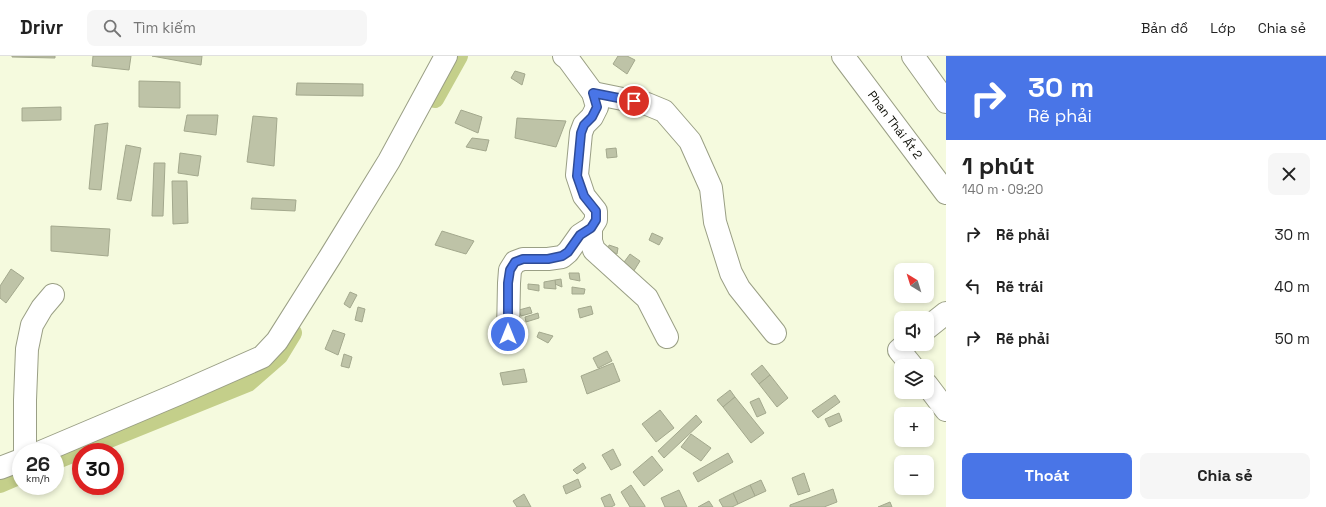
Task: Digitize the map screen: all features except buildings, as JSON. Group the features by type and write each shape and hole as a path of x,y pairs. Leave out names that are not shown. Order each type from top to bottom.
{"street":[{"path":"62,443 178,394 262,356 277,341 388,161 446,56"},
{"path":"508,334 508,283 510,270 515,262 523,259 548,259 562,256 568,252 580,235 591,228 596,220 596,211 584,196 577,176 581,133 584,125 592,117 597,107 593,93 568,58 564,56"},
{"name":"Phan Thái Ất 2","path":"843,56 946,193"},
{"path":"912,56 946,102"},
{"path":"593,93 647,104 664,111 690,141 710,188 716,222 731,273 739,288 775,333"},
{"path":"591,228 591,242 594,250 647,298 666,337"},
{"path":"25,443 27,349 32,325 42,308 53,295"},
{"path":"934,322 946,313"},
{"path":"900,351 906,359"},
{"path":"934,394 946,410"},
{"path":"0,468 12,463"}],"waterway":[{"path":"435,99 459,56"},
{"path":"64,457 248,383 279,356 293,333"},
{"path":"0,484 12,479"}],"route":[{"path":"508,334 508,283 510,270 515,262 523,259 548,259 562,256 568,252 580,235 591,228 596,220 596,211 584,196 577,176 581,133 584,125 592,117 597,107 593,93 634,101"}]}
